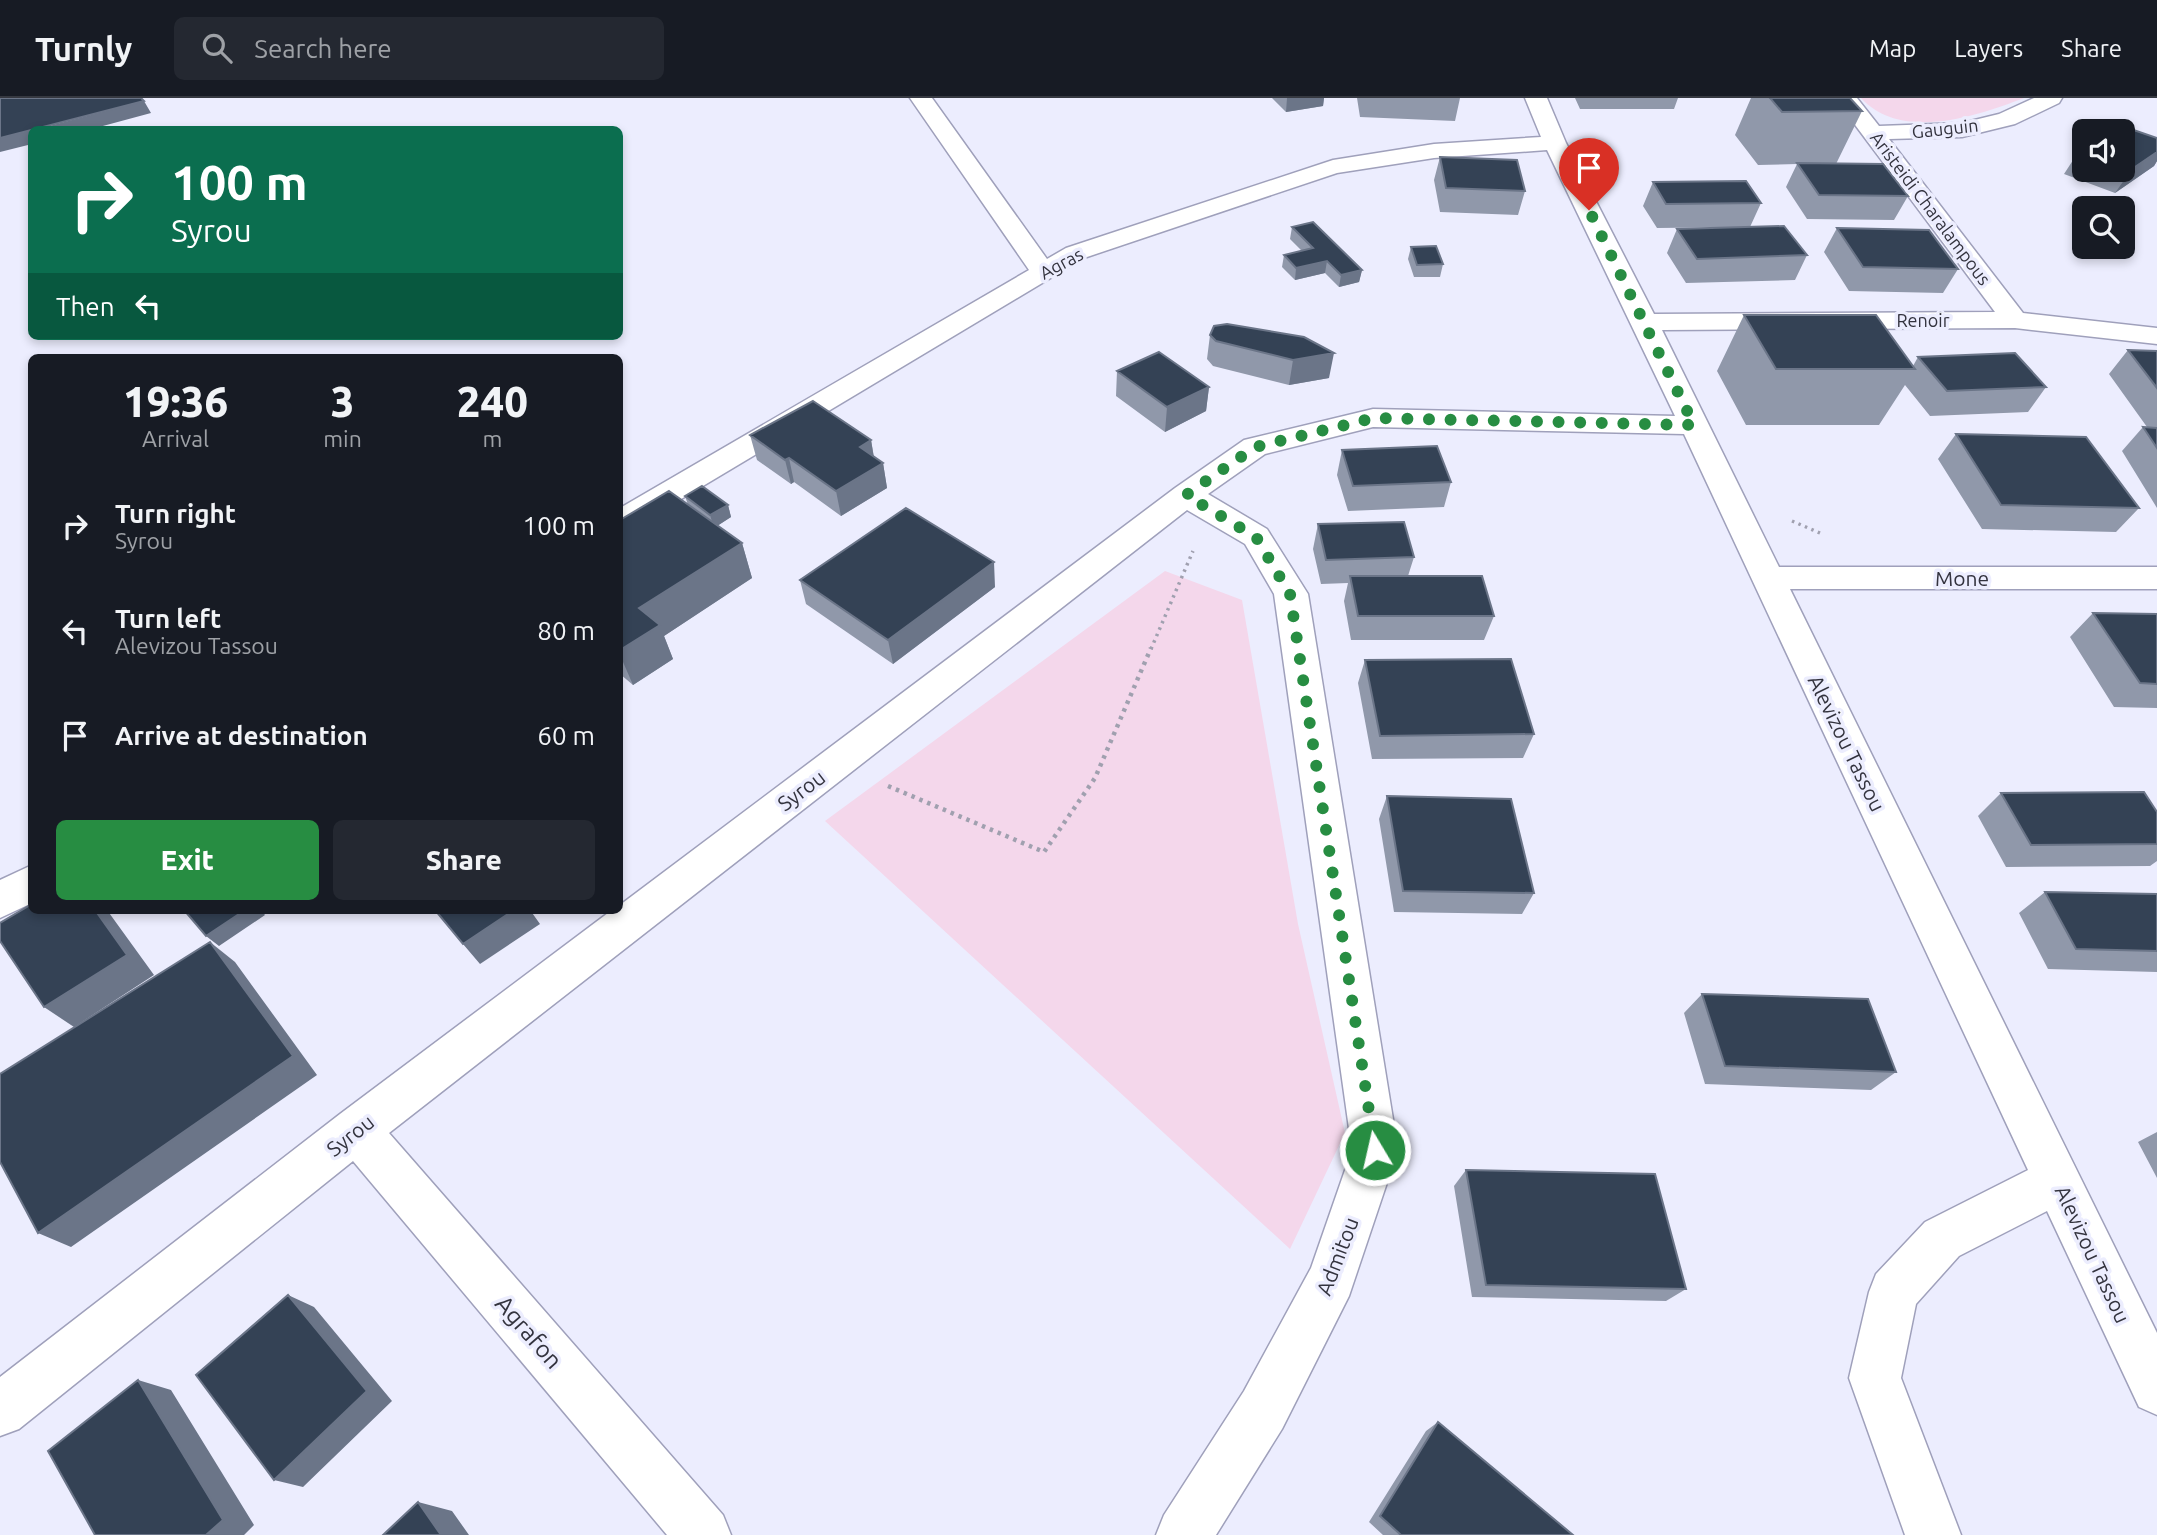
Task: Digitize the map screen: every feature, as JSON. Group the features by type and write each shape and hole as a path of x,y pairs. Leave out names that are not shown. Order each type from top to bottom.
{"street":[{"path":"921,98 1043,272"},
{"name":"Alevizou Tassou","path":"1536,98 1555,143 1645,321 2157,1389"},
{"name":"Aristeidi Charalampous","path":"1846,98 2014,320"},
{"name":"Gauguin","path":"1875,134 1962,130 2007,119 2051,98"},
{"name":"Agras","path":"623,520 1075,253 1333,167 1434,150 1555,143"},
{"name":"Renoir","path":"1645,321 2014,320 2157,336"},
{"name":"Syrou","path":"1,1404 836,764 1198,503 1255,447 1374,418 1694,425"},
{"name":"Admitou","path":"1184,1535 1263,1410 1332,1279 1375,1150 1290,594 1256,537 1198,503"},
{"name":"Mone","path":"1768,578 2157,578"},
{"path":"0,901 28,884"},
{"name":"Agrafon","path":"356,1130 703,1535"},
{"path":"1933,1535 1875,1378 1894,1292 1942,1239 2058,1180"}],"path":[{"path":"836,764 1044,852 1094,778 1198,503"}],"shaded area":[{"path":"1861,98 2024,98 1963,118 1918,122 1897,119 1878,111"},
{"path":"1165,571 1242,600 1298,924 1345,1133 1290,1249 825,821"}],"building":[{"path":"0,98 141,98 144,101 47,126 28,126 28,131 0,138"},
{"path":"1770,98 1850,98 1862,111 1782,112"},
{"path":"2135,130 2157,138 2157,152 2135,167"},
{"path":"1440,157 1517,160 1525,191 1446,188"},
{"path":"1797,163 1883,164 1908,196 1819,195"},
{"path":"1746,181 1761,203 1666,204 1653,182"},
{"path":"1313,222 1362,270 1341,275 1327,261 1296,268 1284,255 1313,248 1292,227"},
{"path":"1784,226 1807,255 1697,259 1677,229"},
{"path":"1837,228 1929,230 1958,269 1863,267"},
{"path":"1436,246 1443,264 1417,265 1411,247"},
{"path":"1744,315 1876,315 1915,369 1776,369"},
{"path":"1227,324 1304,337 1334,353 1293,360 1216,341 1210,335 1214,326"},
{"path":"2128,350 2157,351 2157,388"},
{"path":"1159,352 1209,387 1167,407 1117,371"},
{"path":"2015,353 2046,387 1947,391 1918,357"},
{"path":"813,401 871,440 860,447 883,463 836,491 750,435"},
{"path":"2143,427 2157,428 2157,448"},
{"path":"1956,434 2086,437 2139,508 2001,505"},
{"path":"1437,446 1451,482 1353,486 1342,450"},
{"path":"702,486 728,505 710,515 685,496"},
{"path":"669,491 742,543 639,608 660,625 623,648 623,518"},
{"path":"906,508 994,562 888,640 800,580"},
{"path":"1404,522 1414,557 1326,560 1318,524"},
{"path":"1350,576 1482,576 1494,616 1358,616"},
{"path":"2093,613 2157,614 2157,684 2140,683"},
{"path":"1511,659 1534,734 1380,736 1365,660"},
{"path":"2144,792 2157,812 2157,844 2031,845 2001,793"},
{"path":"1387,796 1511,799 1534,893 1403,891"},
{"path":"2045,892 2157,894 2157,951 2076,949"},
{"path":"28,906 28,914 98,914 127,955 44,1007 0,941 0,923"},
{"path":"187,914 239,914 206,936"},
{"path":"438,914 508,914 463,944"},
{"path":"210,942 293,1056 38,1233 0,1162 0,1074"},
{"path":"1702,994 1868,999 1896,1072 1725,1066"},
{"path":"1466,1170 1655,1174 1686,1289 1486,1285"},
{"path":"288,1295 367,1391 274,1480 196,1375"},
{"path":"138,1380 223,1520 206,1535 95,1535 48,1451"},
{"path":"1438,1422 1573,1535 1401,1535 1380,1516"},
{"path":"418,1502 441,1535 383,1535"}],"route":[{"path":"1375,1150 1290,594 1256,537 1186,495 1255,447 1374,418 1694,425 1589,210"}]}
